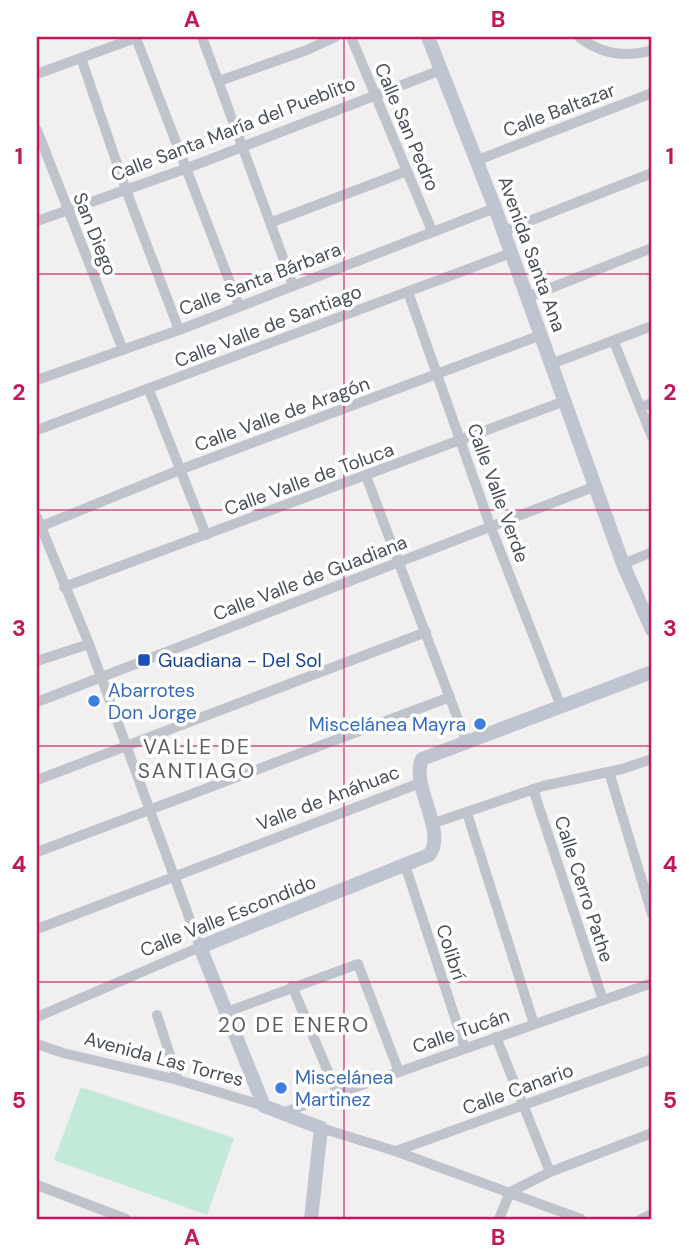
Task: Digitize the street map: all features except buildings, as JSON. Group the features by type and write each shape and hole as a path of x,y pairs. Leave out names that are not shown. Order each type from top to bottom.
{"street":[{"path":"37,74 137,37 239,306"},
{"path":"202,37 293,285"},
{"path":"219,81 307,50 335,37"},
{"name":"Calle San Pedro","path":"351,37 372,95 432,232"},
{"name":"Avenida Santa Ana","path":"428,37 478,160 623,564 652,630"},
{"path":"579,37 591,46 614,54 639,54 652,50"},
{"path":"81,58 126,190 179,330"},
{"name":"Calle Santa María del Pueblito","path":"37,221 185,169 441,70"},
{"name":"Calle Baltazar","path":"478,160 652,93"},
{"name":"San Diego","path":"37,130 66,210 123,350"},
{"path":"272,222 407,171"},
{"path":"504,231 652,173"},
{"name":"Calle Santa Bárbara","path":"37,380 179,330 495,208"},
{"path":"528,297 652,247"},
{"name":"Calle Valle de Santiago","path":"38,426 149,390 511,253"},
{"name":"Calle Valle Verde","path":"408,292 490,525 560,704"},
{"path":"551,365 652,326"},
{"name":"Calle Valle de Aragón","path":"38,524 541,335"},
{"path":"614,342 652,437"},
{"path":"149,390 206,535"},
{"name":"Calle Valle de Toluca","path":"64,587 565,401"},
{"path":"640,407 652,402"},
{"path":"366,476 467,743"},
{"name":"Calle Valle de Guadiana","path":"37,702 596,486"},
{"path":"38,524 89,644 224,1013 264,1106"},
{"path":"623,564 652,552"},
{"path":"37,780 426,632"},
{"path":"37,661 89,644"},
{"name":"Valle de Anáhuac","path":"37,929 420,783 418,768 422,759 560,704 652,672"},
{"path":"37,852 450,697"},
{"path":"420,783 431,824 533,789 652,759"},
{"path":"609,772 652,914"},
{"name":"Calle Cerro Pathe","path":"533,789 603,1000"},
{"path":"467,813 534,1024"},
{"name":"Calle Valle Escondido","path":"37,1017 200,947 405,866 433,850 431,824"},
{"name":"Colibrí","path":"405,866 466,1048"},
{"path":"224,1013 358,964 399,1072"},
{"name":"Calle Tucán","path":"281,1113 652,983"},
{"path":"292,986 337,1093"},
{"path":"157,1015 178,1080"},
{"path":"496,1037 550,1172"},
{"name":"Avenida Las Torres","path":"37,1044 178,1080 264,1106 321,1128"},
{"name":"Calle Canario","path":"395,1151 652,1059"},
{"path":"311,1219 321,1128 395,1151 581,1219"},
{"path":"499,1219 510,1192 550,1172 652,1133"},
{"path":"37,1185 126,1219"},
{"path":"641,1219 652,1214"}],"green space":[{"path":"81,1087 234,1138 207,1215 54,1160"}],"place":[{"name":"Guadiana - Del Sol","path":"144,660"},
{"name":"Abarrotes Don Jorge","path":"94,701"},
{"name":"Miscelánea Mayra","path":"480,724"},
{"name":"Miscelánea Martinez","path":"281,1088"}],"district":[{"name":"VALLE DE SANTIAGO","path":"197,759"},
{"name":"20 DE ENERO","path":"294,1025"}]}
